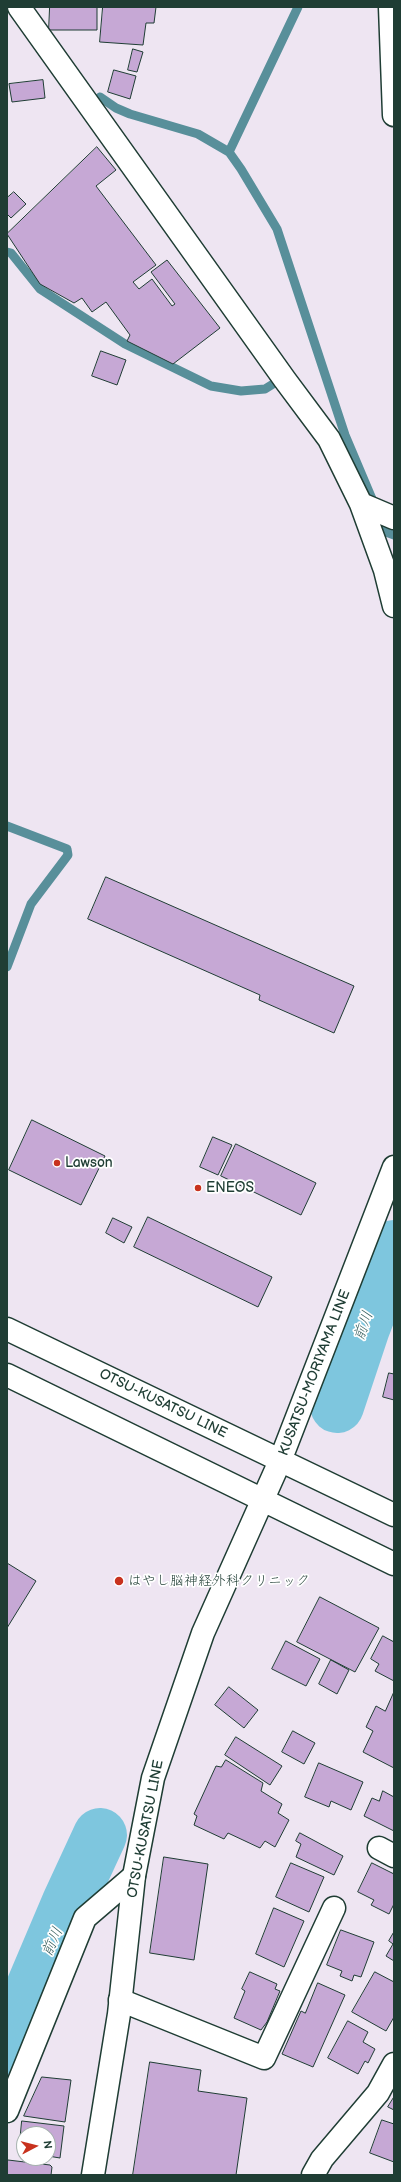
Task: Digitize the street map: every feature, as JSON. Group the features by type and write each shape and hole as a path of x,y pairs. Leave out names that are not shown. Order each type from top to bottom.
{"main road":[{"path":"19,7 285,380 329,439 361,504 385,570 394,606"},
{"path":"390,7 394,115"},
{"path":"361,504 394,518"},
{"name":"KUSATSU-MORIYAMA LINE","path":"394,1167 280,1461 394,1515"},
{"name":"OTSU-KUSATSU LINE","path":"7,1329 280,1461 203,1633 173,1716 153,1778 134,1876 120,2000 94,2175"},
{"path":"7,1374 394,1564"},
{"path":"7,2111 85,1918 134,1876"},
{"path":"120,2000 264,2058 334,1908"},
{"path":"312,2175 322,2159 378,2093 394,2064"}],"building":[{"path":"50,7 97,7 97,30 49,30"},
{"path":"103,7 156,7 154,23 146,23 143,45 100,42"},
{"path":"133,49 143,52 137,72 128,70"},
{"path":"114,70 136,76 130,99 108,92"},
{"path":"43,80 45,98 12,102 9,84"},
{"path":"97,147 116,170 96,186 156,265 133,282 139,289 152,279 172,306 175,304 151,272 167,260 220,328 173,364 127,341 130,335 106,302 92,312 82,298 74,303 40,284 7,234"},
{"path":"14,192 26,204 11,218 7,214 7,198"},
{"path":"101,351 126,360 117,385 92,376"},
{"path":"106,877 354,986 334,1033 259,1000 260,995 88,919"},
{"name":"Lawson","path":"32,1120 105,1156 81,1205 9,1170"},
{"path":"213,1137 232,1145 218,1175 200,1167"},
{"path":"236,1144 316,1183 301,1215 221,1176"},
{"path":"148,1217 272,1277 258,1307 134,1247"},
{"path":"113,1218 132,1227 124,1243 106,1233"},
{"path":"389,1373 394,1374 394,1400 383,1397"},
{"path":"7,1563 36,1581 7,1628"},
{"path":"320,1597 379,1628 355,1672 297,1642"},
{"path":"383,1636 394,1642 394,1681 375,1671 379,1664 371,1659"},
{"path":"286,1641 320,1659 306,1686 272,1669"},
{"path":"331,1660 349,1670 337,1694 319,1684"},
{"path":"229,1687 258,1710 244,1728 215,1705"},
{"path":"394,1692 394,1768 363,1752 373,1731 366,1727 376,1706 385,1711"},
{"path":"293,1731 315,1743 304,1764 282,1752"},
{"path":"236,1737 282,1766 270,1785 225,1755"},
{"path":"226,1760 263,1783 261,1791 282,1804 278,1813 289,1820 275,1847 265,1841 260,1848 228,1833 224,1839 194,1825 197,1816 194,1814 216,1766 221,1767"},
{"path":"319,1763 363,1782 351,1810 331,1801 329,1807 305,1797"},
{"path":"383,1791 394,1797 394,1831 364,1816 372,1798 379,1801"},
{"path":"300,1833 343,1856 334,1875 296,1857 301,1844 296,1841"},
{"path":"164,1857 208,1864 194,1960 150,1953"},
{"path":"291,1863 324,1877 309,1912 276,1897"},
{"path":"372,1863 394,1874 394,1904 389,1914 371,1905 374,1900 358,1892"},
{"path":"274,1908 304,1921 284,1967 256,1954"},
{"path":"341,1930 374,1942 361,1977 354,1975 352,1981 340,1976 342,1971 327,1965"},
{"path":"394,1932 394,1961 386,1956 393,1944 389,1941"},
{"path":"250,1972 277,1984 275,1989 280,1991 267,2022 261,2030 234,2018 245,1991 242,1989"},
{"path":"375,1972 394,1982 394,2017 386,2031 352,2012"},
{"path":"318,1983 345,1995 313,2067 282,2054 301,2011 305,2013"},
{"path":"348,2021 368,2032 363,2042 375,2049 368,2063 365,2061 358,2074 328,2058"},
{"path":"150,2062 201,2070 198,2091 247,2098 236,2175 133,2175"},
{"path":"42,2077 71,2080 65,2122 24,2116"},
{"path":"394,2097 394,2110 388,2107"},
{"path":"382,2120 394,2124 394,2162 370,2153"},
{"path":"22,2121 64,2126 60,2158 56,2157 56,2126 22,2126"},
{"path":"8,2160 16,2161 16,2166 52,2167 51,2175 7,2175"}],"waterway":[{"path":"229,152 298,7"},
{"path":"100,97 116,108 130,114 198,134 229,152 241,169 277,229 345,435 386,532 394,535"},
{"path":"7,252 11,253 40,289 125,344 211,386 241,391 265,389 273,384"},
{"path":"7,826 67,849 68,855 31,904 7,967"},
{"name":"前川","path":"337,1406 363,1328 394,1247"},
{"name":"前川","path":"7,2048 69,1902 100,1835"}],"place":[{"name":"Lawson","path":"57,1163"},
{"name":"ENEOS","path":"198,1188"},
{"name":"はやし脳神経外科クリニック","path":"119,1581"}]}
